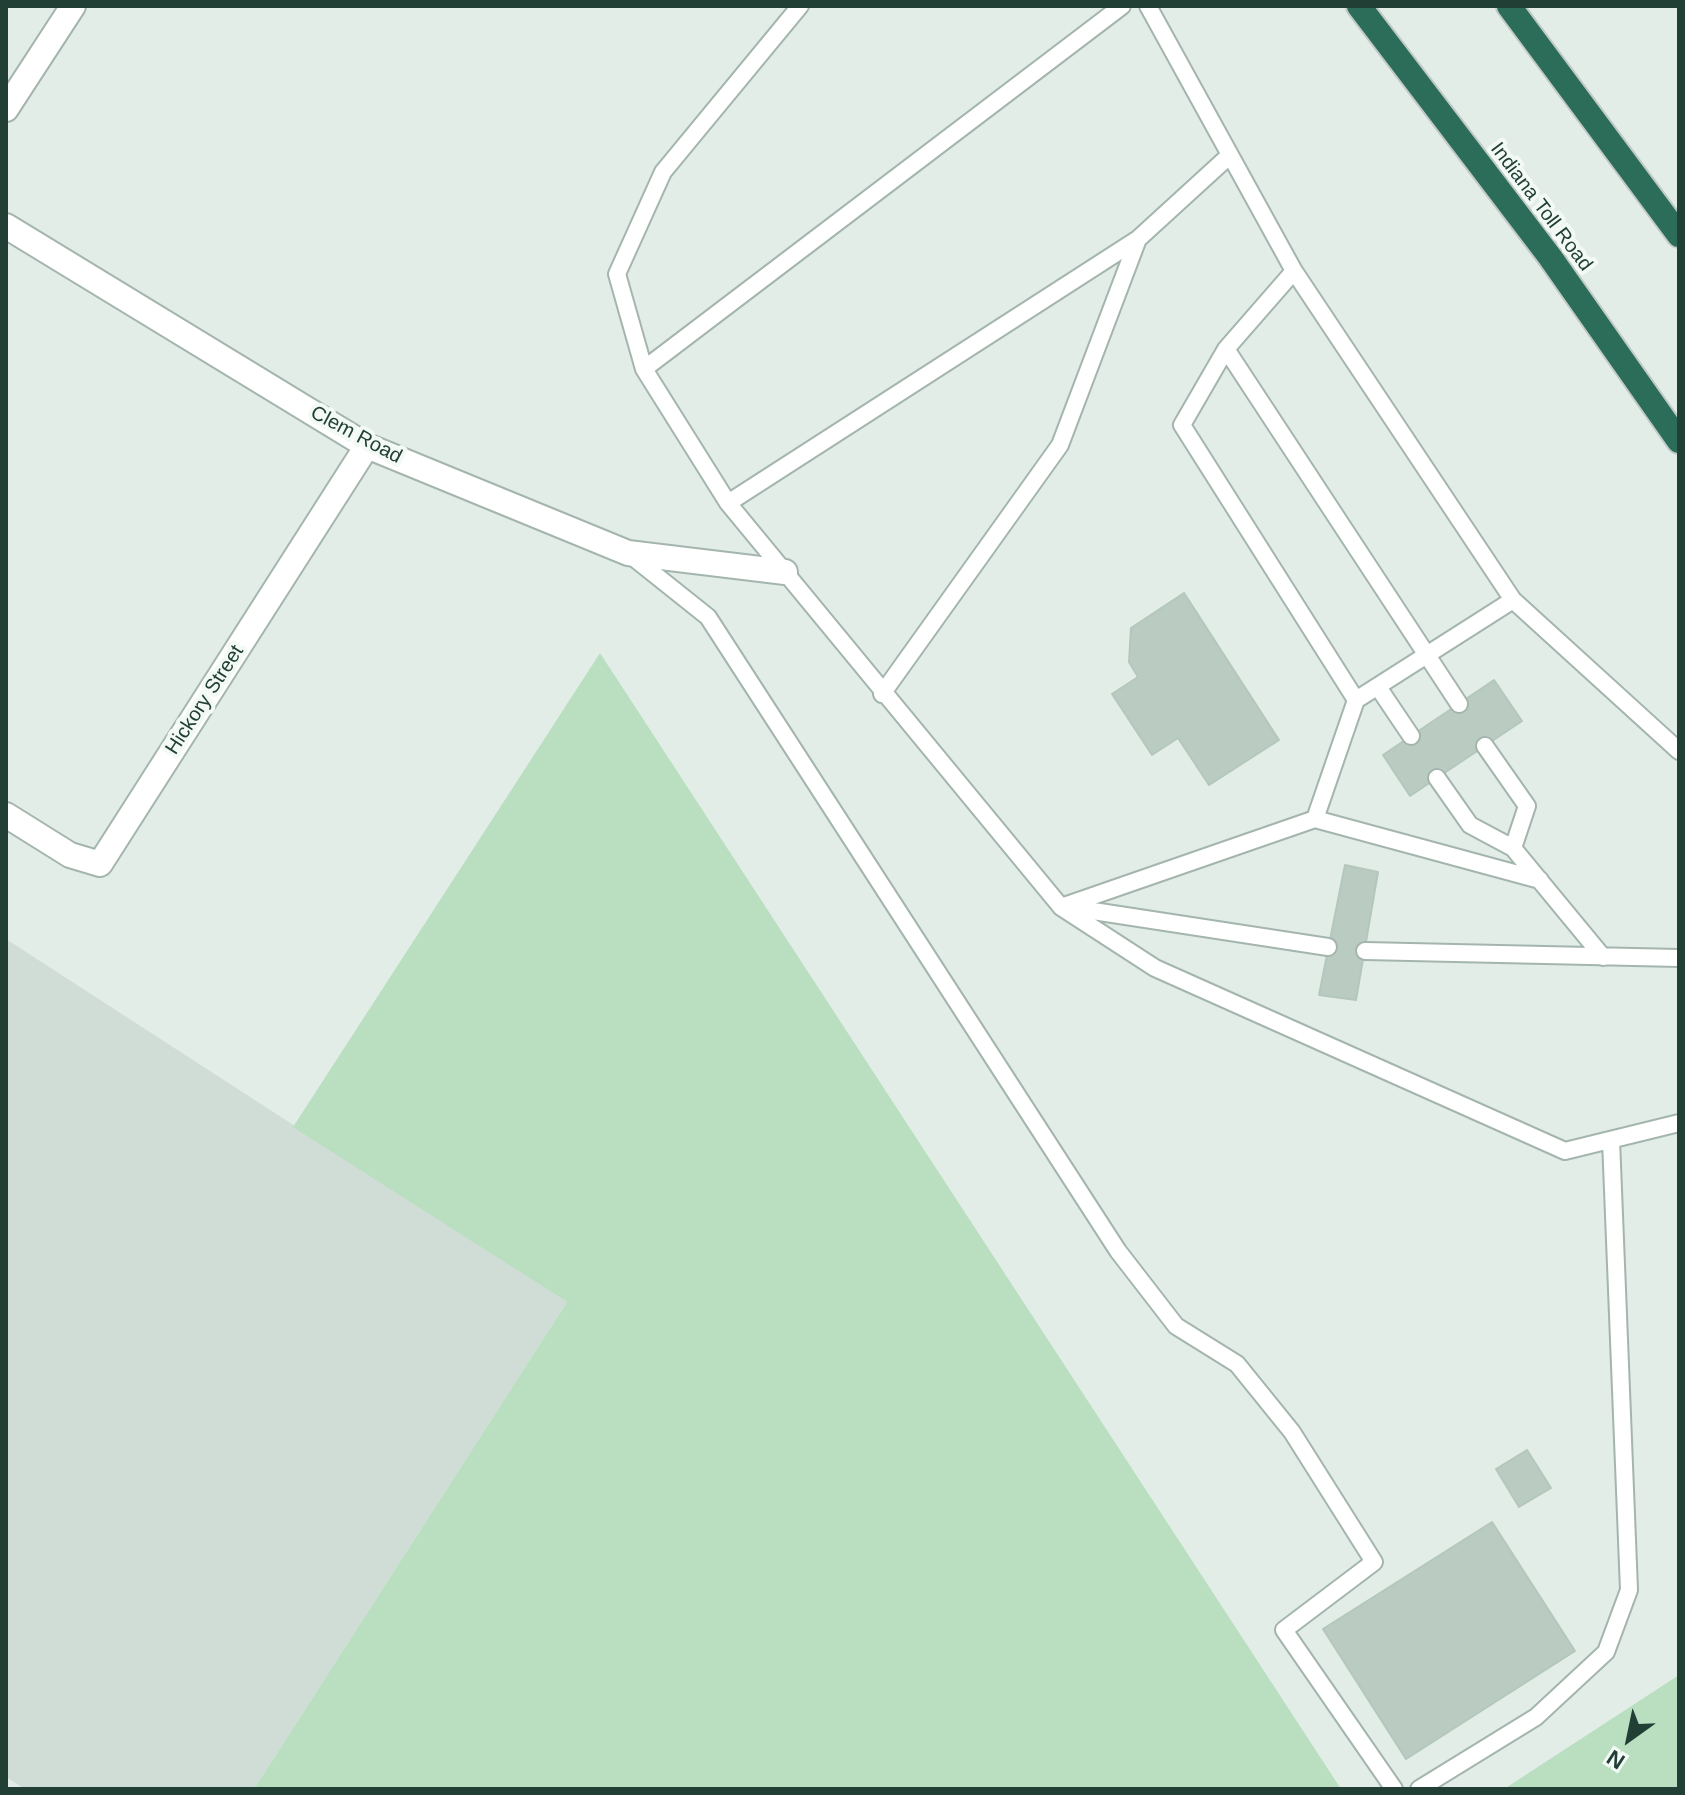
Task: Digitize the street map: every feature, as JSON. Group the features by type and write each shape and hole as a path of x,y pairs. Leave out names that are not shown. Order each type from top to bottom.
{"highway":[{"name":"Indiana Toll Road","path":"1359,6 1550,257 1679,441"},
{"path":"1509,6 1679,235"}],"street":[{"path":"6,109 73,6"},
{"name":"Clem Road","path":"6,226 367,446 628,553 785,572"},
{"name":"Hickory Street","path":"6,815 70,855 100,864 367,446"}],"lane":[{"path":"800,6 663,172 617,274 644,369 728,503 882,694 1061,907 1155,968 1565,1151 1679,1123"},
{"path":"644,369 1122,6"},
{"path":"1148,6 1294,271 1513,600 1679,751"},
{"path":"728,503 1138,239 1230,155"},
{"path":"882,694 1060,445 1138,239"},
{"path":"1294,271 1226,349 1182,425 1356,700"},
{"path":"1226,349 1459,704"},
{"path":"628,553 708,617 1118,1251 1176,1326 1237,1364 1292,1432 1374,1562 1284,1630 1394,1789"},
{"path":"1315,819 1356,700 1513,600"},
{"path":"1378,687 1411,736"},
{"path":"1485,746 1527,806 1513,848"},
{"path":"1437,778 1470,825 1513,848 1603,957"},
{"path":"1061,907 1315,819 1540,880"},
{"path":"1061,907 1328,947"},
{"path":"1365,951 1679,958"},
{"path":"1419,1789 1536,1717 1606,1652 1629,1590 1611,1140"}],"shaded area":[{"path":"6,939 567,1302 254,1789 25,1789 6,1777"}],"green space":[{"path":"600,653 1341,1789 254,1789 567,1302 293,1127"},
{"path":"1679,1675 1679,1789 1504,1789"}],"building":[{"path":"1184,593 1279,740 1209,785 1178,738 1152,755 1112,694 1138,677 1129,662 1131,628"},
{"path":"1494,680 1522,721 1410,796 1383,755"},
{"path":"1345,865 1378,872 1356,1000 1319,995"},
{"path":"1527,1450 1551,1488 1519,1507 1496,1469"},
{"path":"1492,1522 1575,1651 1406,1759 1323,1629"}]}
